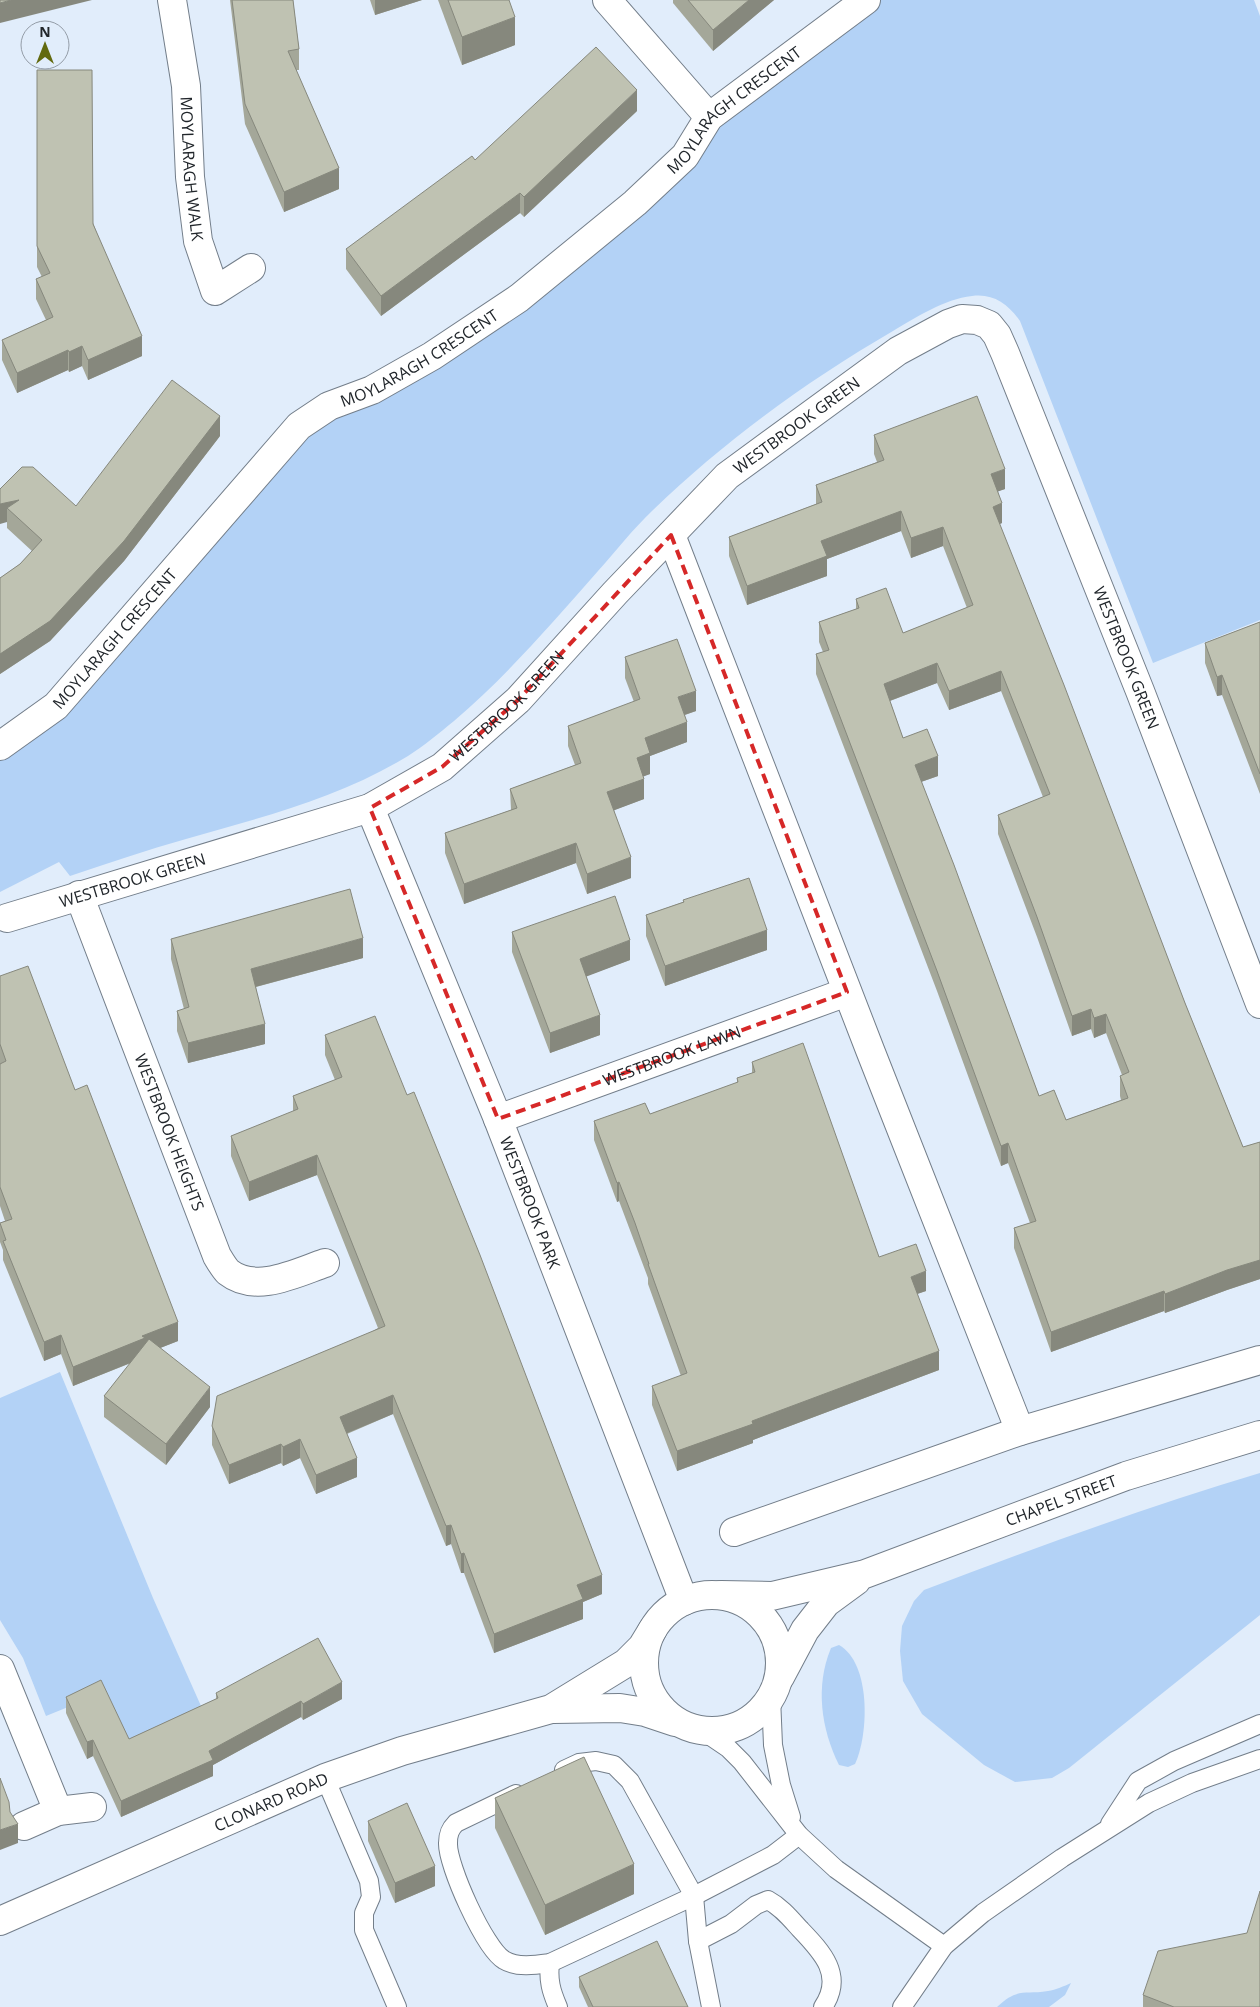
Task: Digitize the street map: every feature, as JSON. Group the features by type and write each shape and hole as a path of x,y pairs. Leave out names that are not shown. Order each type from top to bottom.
{"street":[{"name":"MOYLARAGH WALK","path":"172,0 186,86 190,177 198,241 215,291 251,268"},
{"path":"608,0 709,117"},
{"name":"MOYLARAGH CRESCENT","path":"0,746 56,706 299,426 329,406 372,390 432,356 519,298 635,203 685,156 709,117 866,0"},
{"name":"WESTBROOK GREEN","path":"7,918 370,808 442,767 518,700 727,476 898,351 948,324 962,319 977,320 989,325 997,335 1005,353 1140,691 1260,1004"},
{"path":"672,535 847,992 1020,1431"},
{"name":"WESTBROOK PARK","path":"370,808 498,1119 684,1601"},
{"name":"WESTBROOK HEIGHTS","path":"79,895 217,1256 222,1264 228,1271 243,1280 265,1281 289,1276 325,1263"},
{"name":"WESTBROOK LAWN","path":"498,1119 847,992"},
{"path":"734,1532 1020,1431 1260,1360"},
{"name":"CHAPEL STREET","path":"721,1595 772,1596 866,1574 1126,1476 1260,1434"},
{"name":"CHAPEL STREET","path":"775,1688 806,1630 826,1603 866,1574"},
{"path":"721,1595 743,1602 761,1616 774,1635 780,1656 775,1688 760,1711 746,1722 724,1730 693,1728 667,1714 655,1700 647,1683 644,1664 646,1646 653,1629 667,1612 684,1601 702,1596 721,1595"},
{"name":"CLONARD ROAD","path":"551,1709 626,1663 642,1646 653,1629"},
{"path":"0,1669 58,1811"},
{"name":"CLONARD ROAD","path":"0,1921 325,1778 402,1751 551,1709 620,1708 645,1712 693,1728"},
{"path":"24,1826 58,1811 92,1807"}],"lane":[{"path":"775,1688 773,1745 781,1785 797,1832"},
{"path":"1107,1828 1138,1782 1174,1761 1260,1724"},
{"path":"693,1728 728,1748 742,1762 797,1832 836,1869 944,1946"},
{"path":"902,2007 944,1946 983,1913 1107,1828 1149,1803 1184,1787 1260,1759"},
{"path":"553,1776 579,1763 596,1761 614,1765 630,1781 694,1896 698,1941 712,2004"},
{"path":"325,1778 369,1881 371,1897 364,1913 364,1930 397,2007"},
{"path":"527,1789 456,1823 449,1830 449,1857 480,1931 499,1957 506,1962 529,1965 550,1963 694,1896 773,1854 797,1832"},
{"path":"698,1941 731,1924 756,1905 768,1900 778,1905 822,1952 829,1968 832,1983 823,2007"},
{"path":"550,1963 548,1980 551,1993 558,2007"}],"highlighted area":[{"path":"671,535 847,992 498,1119 370,808 442,767 518,700"}],"shaded area":[{"path":"866,0 1254,0 1260,16 1260,620 1153,663 1020,321 1005,305 993,298 972,296 962,298 941,305 921,315 861,350 798,391 737,436 645,518 546,629 474,704 426,744 408,756 355,784 300,805 70,876 59,862 0,892 0,746 56,706 299,426 432,356 685,156"},
{"path":"60,1372 153,1598 205,1715 127,1743 105,1692 46,1716 23,1658 0,1620 0,1398"},
{"path":"1260,1473 1260,1615 1069,1768 1052,1778 1015,1782 984,1765 922,1714 903,1681 900,1651 902,1626 914,1601 924,1590 1091,1528"},
{"path":"839,1645 849,1654 857,1667 862,1683 864,1700 865,1718 860,1751 855,1764 848,1767 839,1765 828,1737 822,1707 823,1677 826,1662 831,1648"},
{"path":"1071,1983 1065,1995 1049,2007 997,2007 1016,1994 1051,1990"}],"building":[{"path":"0,0 11,0 0,3"},
{"path":"232,0 293,0 299,49 288,51 339,168 284,192 245,104"},
{"path":"448,0 509,0 515,17 462,37"},
{"path":"688,0 749,0 713,30"},
{"path":"596,47 637,90 524,197 520,193 381,296 346,249 472,156 475,160"},
{"path":"37,70 92,70 93,224 142,336 88,360 82,346 69,352 68,350 17,373 2,340 53,317 36,279 50,273 37,246"},
{"path":"172,380 220,416 124,541 50,621 0,654 0,578 20,564 42,540 7,508 19,500 0,504 0,489 22,467 33,467 76,506"},
{"path":"977,396 1005,469 991,474 1002,503 993,507 1064,685 1185,1003 1243,1147 1260,1142 1260,1260 1227,1270 1165,1294 1164,1291 1051,1332 1014,1228 1036,1221 1008,1143 1001,1146 937,971 816,654 829,650 819,622 859,608 856,599 886,588 903,633 973,605 943,527 911,538 901,511 821,541 827,556 747,586 729,537 822,502 816,485 884,460 874,435","holes":["937,663 949,691 1001,671 1050,794 998,815 1072,1016 1091,1009 1094,1018 1106,1014 1129,1072 1120,1076 1128,1098 1066,1120 1054,1090 1039,1096 915,765 938,756 927,729 903,738 884,684"]},
{"path":"1260,622 1260,774 1222,675 1217,677 1205,643"},
{"path":"677,639 696,691 678,697 687,722 645,738 650,753 637,758 644,779 607,792 631,857 587,874 576,843 464,884 445,833 517,808 510,789 581,763 568,726 640,699 625,657"},
{"path":"749,878 767,930 665,966 646,915 684,902 683,900"},
{"path":"350,889 363,938 251,969 265,1024 188,1043 177,1011 189,1007 171,939"},
{"path":"615,896 630,940 580,959 600,1015 550,1033 512,932"},
{"path":"28,966 75,1090 87,1085 178,1322 142,1336 145,1338 73,1367 61,1335 44,1342 3,1241 6,1240 0,1223 12,1219 0,1187 0,1064 6,1061 0,1044 0,976"},
{"path":"375,1016 407,1095 414,1092 480,1255 602,1575 577,1585 583,1599 494,1634 464,1553 461,1554 451,1525 446,1526 393,1395 340,1417 357,1458 316,1475 300,1439 283,1447 281,1444 229,1465 212,1426 217,1396 385,1326 317,1155 249,1182 231,1136 298,1109 293,1096 342,1077 325,1035"},
{"path":"803,1043 879,1257 916,1244 926,1271 911,1277 939,1351 752,1421 753,1424 677,1451 652,1386 687,1373 635,1223 619,1182 617,1183 594,1121 645,1103 650,1114 738,1082 737,1078 755,1072 752,1062"},
{"path":"149,1339 210,1387 166,1444 104,1396"},
{"path":"318,1638 342,1682 303,1704 301,1701 209,1751 213,1760 121,1801 93,1740 87,1742 66,1697 101,1680 129,1739 218,1698 216,1693"},
{"path":"584,1757 634,1864 545,1905 495,1798"},
{"path":"0,1778 9,1802 10,1812 18,1824 0,1830"},
{"path":"407,1803 435,1866 395,1883 368,1821"},
{"path":"1260,1891 1260,2007 1174,2007 1143,1995 1158,1951 1247,1933"},
{"path":"657,1941 688,2007 593,2007 579,1977"}]}
